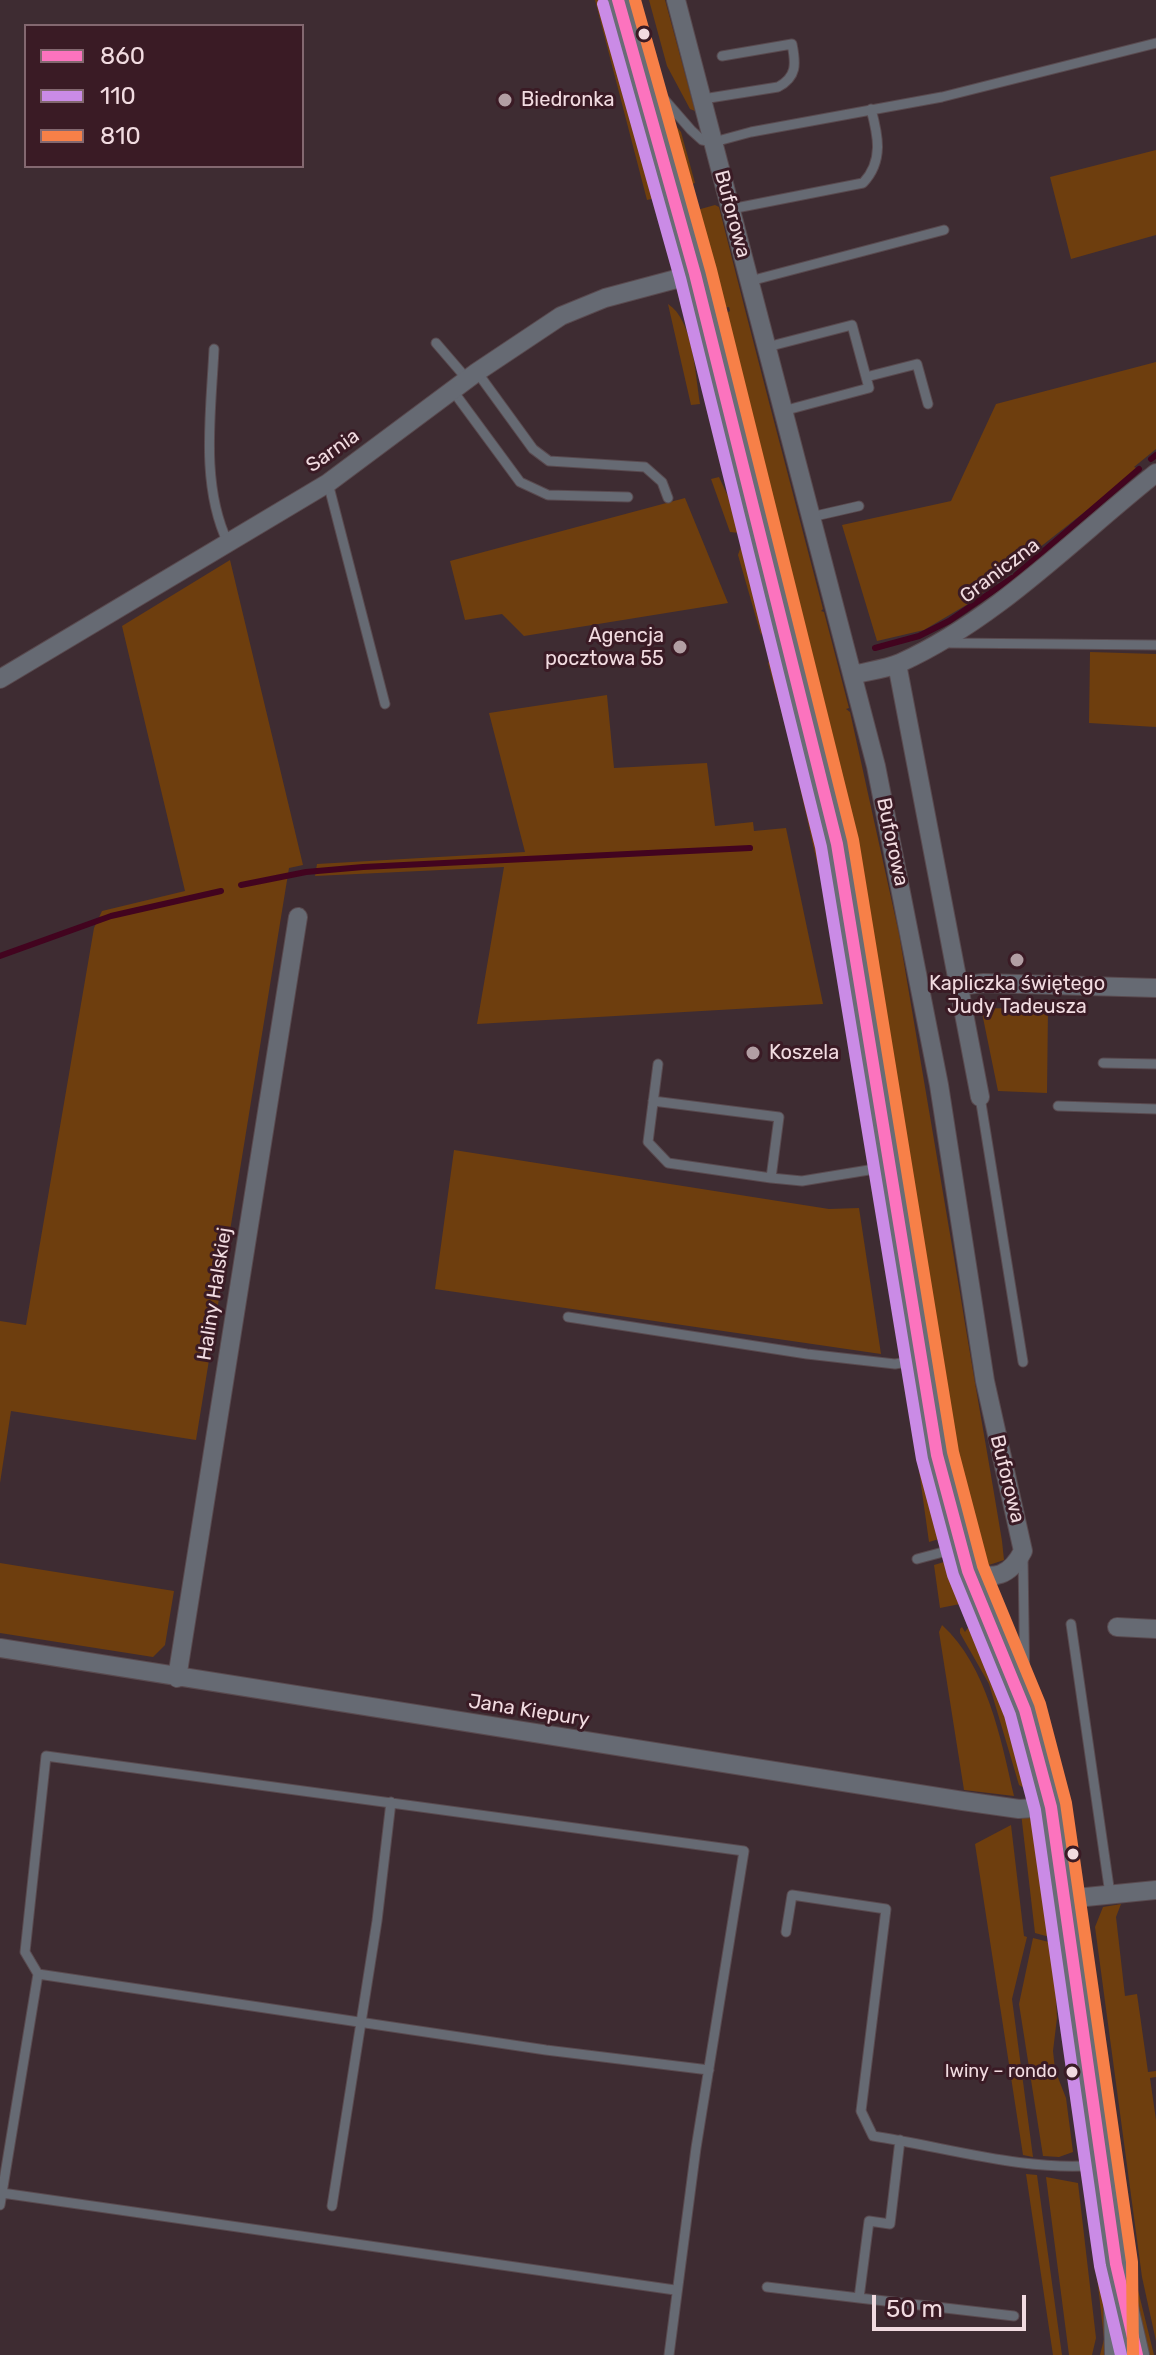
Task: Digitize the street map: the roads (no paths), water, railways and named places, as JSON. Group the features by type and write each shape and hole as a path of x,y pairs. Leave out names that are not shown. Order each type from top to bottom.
{"main road":[{"name":"Buforowa","path":"618,0 695,274 837,844 937,1455 968,1571 1025,1710 1051,1807 1116,2264 1137,2355"},
{"name":"Buforowa","path":"1116,2264 1117,2355"}],"street":[{"name":"Buforowa","path":"676,0 853,675 885,806 916,965 985,1381 1023,1551 1009,1571 996,1577 968,1571"},
{"name":"Sarnia","path":"0,679 328,483 528,336 583,305 695,274"},
{"name":"Graniczna","path":"853,675 897,664 943,639 1047,566 1156,473"},
{"path":"897,664 980,1097"},
{"name":"Haliny Halskiej","path":"177,1678 298,917"},
{"path":"958,986 984,983 1156,988"},
{"path":"1117,1627 1156,1629"},
{"name":"Jana Kiepury","path":"0,1648 963,1801 1019,1809 1051,1807"},
{"path":"1066,1899 1156,1890"}],"lane":[{"path":"714,142 1039,75 1156,43"},
{"path":"703,99 778,87 788,82 796,64 792,44 722,56"},
{"name":"Buforowa","path":"638,68 691,130 702,140 714,142"},
{"path":"731,209 863,183 877,156 878,135 871,109"},
{"path":"750,281 944,230"},
{"path":"767,347 852,325 869,388 783,411"},
{"path":"436,343 466,381 542,457 563,465 645,467 662,482 668,498"},
{"path":"214,349 212,477 215,516 228,543"},
{"path":"866,377 917,364 928,404"},
{"path":"466,381 520,482 548,495 628,497"},
{"path":"328,483 385,704"},
{"path":"811,517 859,506"},
{"path":"943,639 950,643 1156,645"},
{"path":"1103,1063 1156,1064"},
{"path":"658,1064 648,1142 668,1163 802,1181 891,1167"},
{"path":"980,1097 1023,1362"},
{"path":"653,1101 779,1117 771,1178"},
{"path":"1058,1106 1156,1109"},
{"path":"568,1317 807,1354 895,1364 922,1360"},
{"path":"917,1559 962,1547"},
{"name":"Buforowa","path":"1023,1551 1025,1710"},
{"path":"1071,1624 1110,1894"},
{"path":"0,2205 38,1974 25,1952 46,1756 744,1851 675,2290 669,2355"},
{"path":"332,2206 391,1802"},
{"path":"786,1932 792,1895 886,1909 861,2111 873,2136 1041,2164 1079,2168 1103,2165"},
{"path":"38,1974 361,2024 709,2070"},
{"path":"859,2298 869,2221 890,2224 900,2140"},
{"path":"2,2193 675,2290"},
{"path":"767,2287 1014,2316"}],"waterway":[{"path":"1151,459 1156,455"},
{"path":"1016,575 1139,469"},
{"path":"875,648 919,636 949,621 1012,578"},
{"path":"241,885 306,872 363,867 750,848"},
{"path":"0,956 111,916 221,891"}],"place":[{"name":"Biedronka","path":"505,100"},
{"name":"Agencja pocztowa 55","path":"680,647"},
{"name":"Kapliczka świętego Judy Tadeusza","path":"1017,960"},
{"name":"Koszela","path":"753,1053"},
{"name":"Iwiny – rondo","path":"1072,2072"}]}
